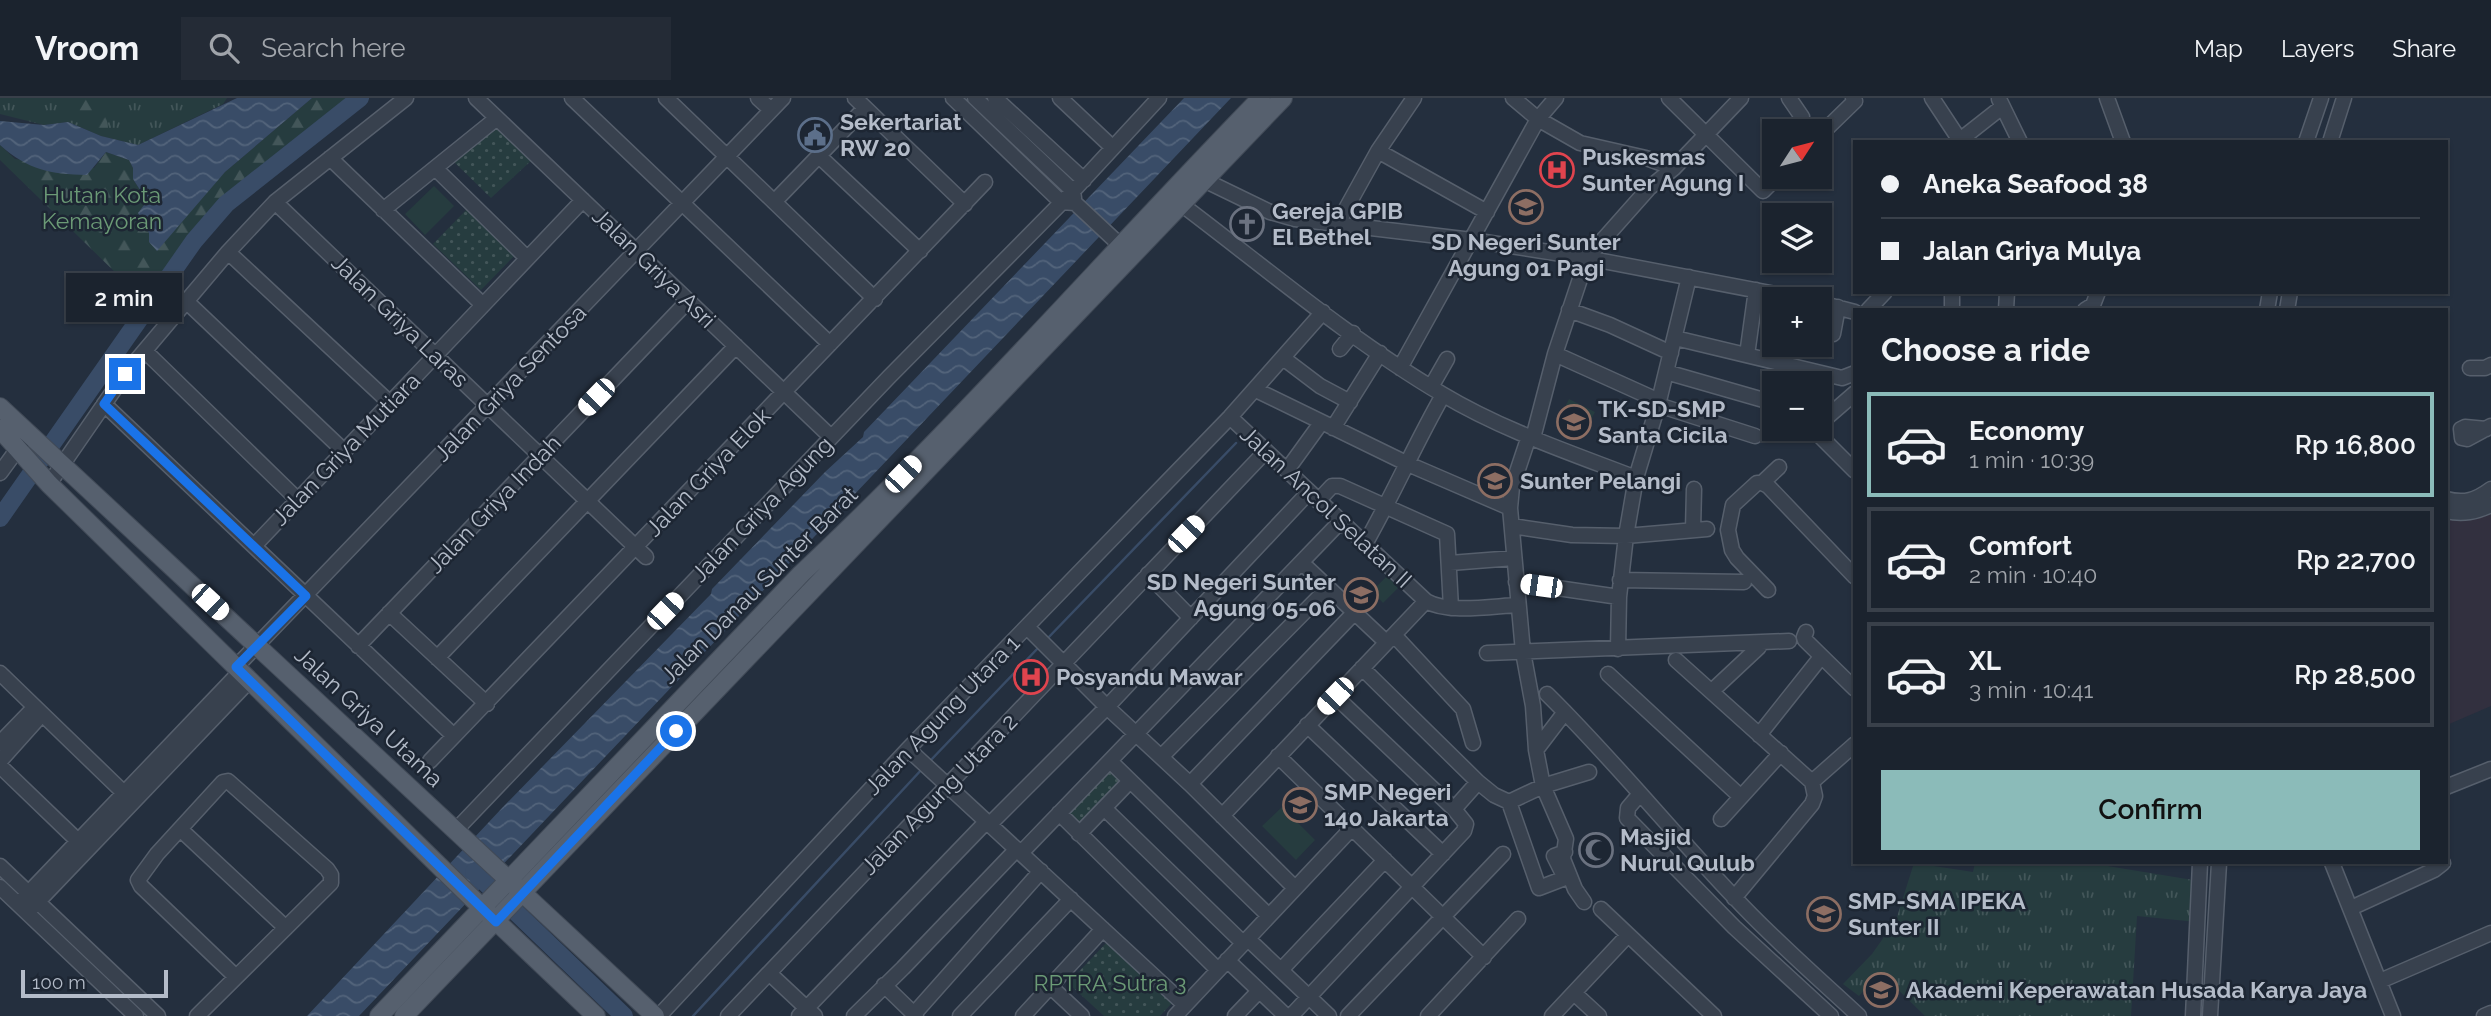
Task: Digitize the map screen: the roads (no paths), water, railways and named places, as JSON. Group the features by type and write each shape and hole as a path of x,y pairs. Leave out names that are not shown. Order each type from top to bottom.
{"main road":[{"name":"Jalan Danau Sunter Barat","path":"510,886 694,713 964,420 1115,241 1261,98"},
{"name":"Jalan Danau Sunter Barat","path":"379,1016 489,909 801,574 1085,306 1283,98"},
{"name":"Jalan Griya Utama","path":"0,407 46,480 442,869 489,909 596,1016"},
{"name":"Jalan Griya Utama","path":"0,429 60,463 460,835 510,886 657,1016"},
{"path":"680,701 694,713"},
{"name":"Jalan Danau Sunter Barat","path":"404,1016 489,909"}],"street":[{"path":"46,480 125,374 228,252 275,202 406,98"},
{"name":"Jalan Griya Asri","path":"476,98 831,438"},
{"path":"572,98 830,344"},
{"path":"666,98 875,299"},
{"path":"758,98 771,110"},
{"name":"Jalan Griya Sentosa","path":"242,673 257,645 783,98"},
{"path":"975,98 1072,201"},
{"path":"995,98 1084,180"},
{"path":"1060,98 1112,147"},
{"name":"Jalan Griya Agung","path":"460,835 831,438 1072,201 1084,180 1158,98"},
{"path":"1337,225 1378,151 1414,98"},
{"path":"1513,98 1538,119 1580,143 1646,158 1674,168"},
{"path":"1400,368 1538,119 1556,98"},
{"path":"1668,98 1763,191 1765,189"},
{"path":"1584,902 1575,889 1563,859 1566,839 1543,786 1536,750 1533,706 1522,652 1510,508 1513,487 1587,258 1649,188 1674,168 1741,98"},
{"path":"1789,98 1802,117"},
{"path":"1932,98 1960,140"},
{"path":"2107,98 2122,140"},
{"path":"2307,140 2320,98"},
{"path":"2331,140 2344,98"},
{"path":"1832,123 1856,99"},
{"path":"961,100 1115,241"},
{"path":"1962,140 2000,102 2019,140"},
{"path":"774,202 819,156 860,103 965,204"},
{"path":"383,210 497,118"},
{"path":"1378,151 1487,212"},
{"path":"819,156 920,251"},
{"path":"330,158 483,305"},
{"path":"435,168 527,258"},
{"path":"1204,180 1270,212 1295,219 1472,240 1587,258 1762,291"},
{"name":"Jalan Griya Elok","path":"430,761 641,552 784,392 985,182"},
{"name":"Jalan Griya Mutiara","path":"254,546 583,200"},
{"name":"Jalan Griya Laras","path":"275,202 641,552"},
{"path":"1181,204 1322,312 1437,391 1531,437 1636,478"},
{"path":"228,252 390,403"},
{"path":"1618,649 1620,580 1636,478 1658,403 1689,277"},
{"path":"1747,355 1756,290"},
{"path":"1870,308 1883,294"},
{"name":"Jalan Griya Indah","path":"358,646 688,301"},
{"path":"187,302 344,452"},
{"path":"1832,306 1853,311"},
{"path":"1833,334 1838,307"},
{"path":"1569,310 1610,325 1671,353"},
{"name":"Jalan Ancol Selatan II","path":"1322,312 1230,418 1426,601 1451,608 1518,604"},
{"path":"1340,349 1353,333"},
{"path":"1675,338 1842,378 1853,374"},
{"path":"438,658 736,346"},
{"path":"146,352 298,500"},
{"path":"1287,470 1350,402 1380,353"},
{"path":"1555,354 1658,403 1755,436"},
{"path":"1283,358 1320,386 1350,402"},
{"path":"1365,544 1408,464 1447,359"},
{"path":"2470,368 2486,368 2491,365"},
{"path":"1666,372 1762,400"},
{"path":"1256,390 1408,464 1510,508"},
{"path":"1832,413 1853,395"},
{"path":"104,404 454,736"},
{"name":"Jalan Agung Utara 1","path":"657,1016 908,749 1031,630 1230,418"},
{"path":"1825,441 1853,469"},
{"path":"0,473 25,443"},
{"name":"Jalan Agung Utara 2","path":"728,1016 1266,451"},
{"path":"1769,590 1737,558 1732,550 1728,530 1735,501 1757,483 1762,483 1779,467"},
{"path":"1762,483 1853,575"},
{"path":"769,973 807,1013 1191,618 1314,497 1332,486 1336,485 1387,506 1447,534 1451,608"},
{"path":"1512,526 1572,535 1626,536 1700,529 1694,489"},
{"path":"2448,499 2465,502 2475,500 2491,489"},
{"path":"2448,512 2459,514 2478,511 2491,505"},
{"path":"854,1016 1059,814 1340,522"},
{"path":"1450,563 1514,558"},
{"path":"1301,563 1354,613 1390,639 1463,709 1473,743"},
{"path":"1148,574 1191,618"},
{"path":"1620,580 1744,582"},
{"path":"1516,582 1619,597"},
{"path":"1161,757 1328,588"},
{"path":"1222,816 1426,601"},
{"path":"389,613 487,704"},
{"path":"1190,784 1354,613"},
{"path":"1031,630 1135,735 1190,784 1295,888"},
{"path":"1806,632 1805,640 1853,686"},
{"path":"1487,653 1789,641"},
{"path":"1712,691 1759,647"},
{"path":"1759,735 1821,657"},
{"path":"1676,660 1812,782 1815,796 1812,804 1734,898"},
{"path":"1362,668 1478,782 1494,795 1509,802 1539,888 1565,878 1554,856 1565,852"},
{"path":"0,673 124,793"},
{"path":"28,903 78,841 242,673"},
{"path":"28,903 242,673"},
{"path":"1608,674 1741,797"},
{"path":"1547,694 1734,898 1859,1016"},
{"path":"1059,814 1222,965 1259,990 1288,1016 1443,854 1464,831 1466,824 1454,809 1335,696"},
{"path":"0,743 39,710"},
{"path":"39,710 0,764 78,841"},
{"path":"1536,750 1565,712"},
{"path":"1307,726 1443,854"},
{"path":"1812,782 1853,746"},
{"path":"908,749 1103,929 1180,1011 1352,828"},
{"path":"1721,819 1781,753"},
{"path":"1278,756 1484,957"},
{"path":"1110,761 1269,916"},
{"path":"2448,787 2491,769"},
{"path":"1509,802 1543,786 1589,772"},
{"path":"197,1016 331,883 331,875 327,869 230,781 223,782 180,829 143,871 139,883 235,976"},
{"path":"1079,834 1130,781"},
{"path":"1454,809 1478,782"},
{"path":"1639,795 1628,808 1627,818 1734,927 1831,1016"},
{"path":"1104,808 1329,1016"},
{"path":"180,829 285,927"},
{"path":"1348,1016 1503,854"},
{"path":"1281,970 1385,860"},
{"path":"2193,1016 2200,864"},
{"path":"2210,1016 2219,864"},
{"path":"2332,864 2393,1016"},
{"path":"2351,908 2434,870 2441,864"},
{"path":"0,866 28,903 136,1016"},
{"path":"884,985 915,1015 1041,871"},
{"path":"0,887 28,903 158,1016"},
{"path":"960,1016 1071,899"},
{"path":"1601,909 1714,1016"},
{"path":"1428,1016 1518,919"},
{"path":"1024,1015 1103,929"},
{"path":"2380,981 2491,933"},
{"path":"1552,1016 1628,935"},
{"path":"1050,986 1082,1016"},
{"path":"1235,1016 1259,990"},
{"path":"1574,993 1599,1016"},
{"path":"2484,1016 2491,1013"}],"water":[{"path":"237,98 312,98 225,172 157,251 149,242 149,233 138,213 147,201 133,179 133,168 129,160 106,152 87,175 62,173 30,165 0,145 0,121 44,125 68,122 101,136 138,145"},
{"path":"1184,98 1231,98 359,1016 307,1016 503,807 711,594 712,589 825,472 863,437 864,432"}],"waterway":[{"path":"0,518 194,241 226,204 360,98"},
{"path":"1046,640 1236,443"},
{"path":"930,761 1039,647"},
{"path":"693,1016 923,768"},
{"path":"474,872 624,1016"}],"place":[{"name":"Sekertariat RW 20","path":"815,135"},
{"name":"Puskesmas Sunter Agung I","path":"1557,170"},
{"name":"SD Negeri Sunter Agung 01 Pagi","path":"1526,207"},
{"name":"Gereja GPIB El Bethel","path":"1247,224"},
{"name":"TK-SD-SMP Santa Cicila","path":"1574,422"},
{"name":"Sunter Pelangi","path":"1495,481"},
{"name":"SD Negeri Sunter Agung 05-06","path":"1361,595"},
{"name":"Posyandu Mawar","path":"1031,677"},
{"name":"SMP Negeri 140 Jakarta","path":"1300,805"},
{"name":"Masjid Nurul Qulub","path":"1596,850"},
{"name":"SMP-SMA IPEKA Sunter II","path":"1824,914"},
{"name":"Akademi Keperawatan Husada Karya Jaya","path":"1881,990"}],"park label":[{"name":"Hutan Kota Kemayoran","path":"102,208"},
{"name":"RPTRA Sutra 3","path":"1110,983"}]}
